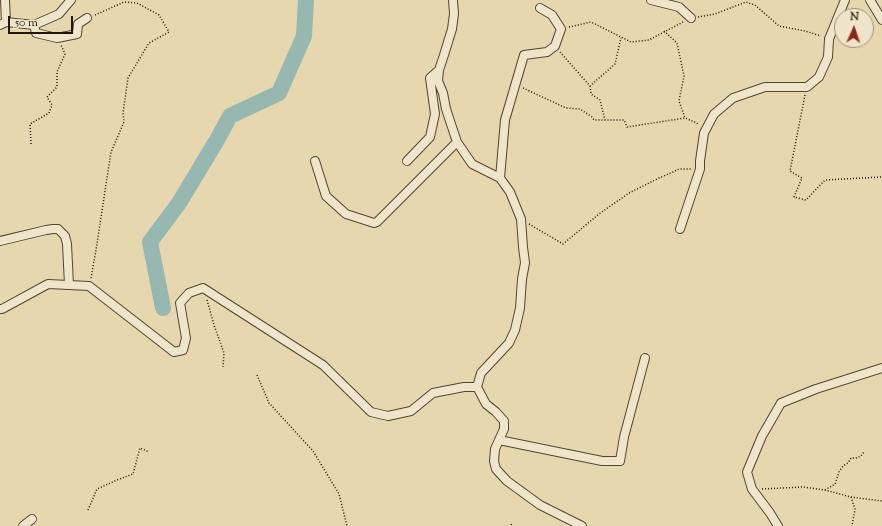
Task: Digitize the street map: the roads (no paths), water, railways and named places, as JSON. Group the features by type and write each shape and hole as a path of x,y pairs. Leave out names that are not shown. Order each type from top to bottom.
{"street":[{"path":"5,0 3,23 34,25 59,14 71,0"},
{"path":"453,0 454,14 452,29 439,70 438,81 456,142 472,164 500,178 510,192 521,218 525,263 520,308 515,330 509,343 481,373 477,386 486,404 504,421 504,429 495,449 494,461 496,468 507,481 540,505 582,526"},
{"path":"651,0 679,7 691,18"},
{"path":"680,229 700,169 704,133 714,114 733,98 764,87 807,87 819,77 828,56 829,39 845,0"},
{"path":"870,0 882,20"},
{"path":"500,178 505,120 524,55 547,52 555,46 561,29 552,15 540,8"},
{"path":"34,25 36,33 57,38 77,34 78,24 87,18"},
{"path":"407,161 430,137 435,114 430,78 439,70"},
{"path":"315,161 326,196 346,214 374,223 377,222 456,142"},
{"path":"0,241 46,230 58,229 65,236 67,244 69,285"},
{"path":"0,309 48,284 89,286 174,352 183,350 186,338 180,303 189,293 203,288 323,365 371,412 388,416 412,411 433,393 477,386"},
{"path":"499,440 602,461 620,461 624,437 645,358"},
{"path":"778,526 752,489 747,472 762,436 781,404 816,389 882,368"},
{"path":"23,526 32,519"}],"waterway":[{"path":"163,308 150,242 179,203 230,116 279,93 304,36 306,0"}]}
